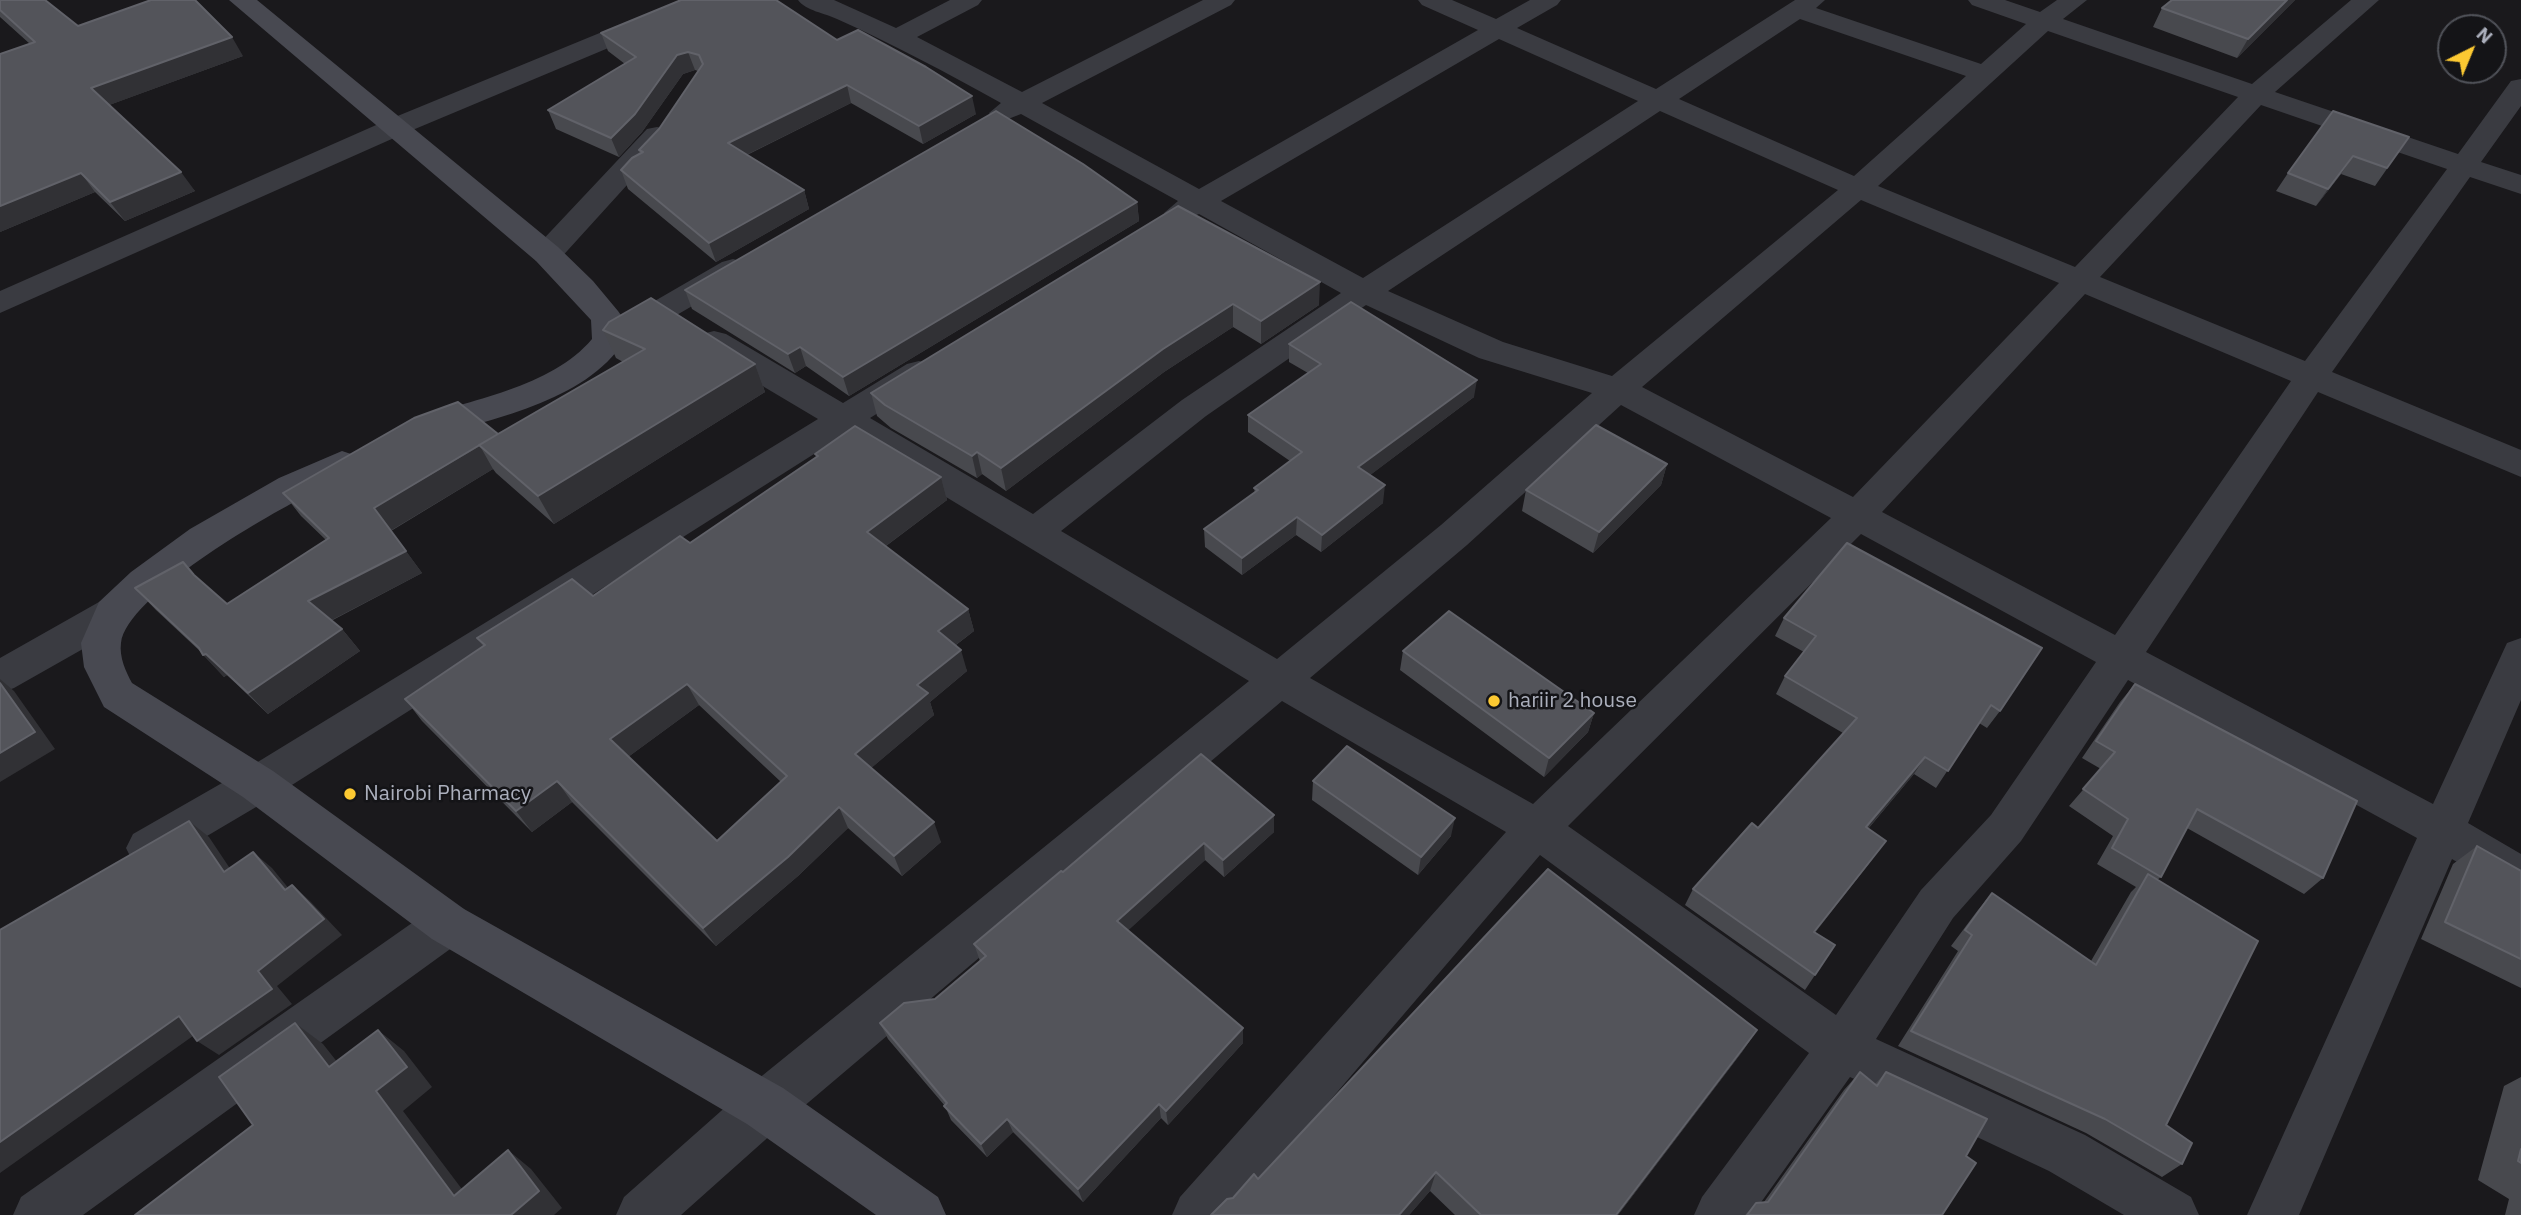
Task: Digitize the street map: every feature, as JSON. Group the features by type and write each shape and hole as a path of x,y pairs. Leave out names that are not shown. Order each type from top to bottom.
{"street":[{"path":"242,0 547,254 582,288 607,318 608,341"},
{"path":"6,293 702,0"},
{"path":"811,0 898,37 1364,292 1491,350 1618,389 2442,830 2521,877"},
{"path":"898,37 969,0"},
{"path":"974,130 1222,0"},
{"path":"1431,0 1858,188 2521,464"},
{"path":"1150,230 1548,0"},
{"path":"1982,0 2521,185"},
{"path":"642,1215 765,1106 1454,535 1618,389 1858,188 2044,21 2074,0"},
{"path":"1198,1215 1537,828 1857,515 2082,281 2257,93 2366,0"},
{"path":"1034,533 1194,408 1364,292 1804,5 1984,74"},
{"path":"1720,1215 1842,1048 1937,904 2006,828 2311,377 2521,87"},
{"path":"547,254 654,140 674,111"},
{"path":"8,662 113,613 144,582 203,539 292,487 419,428 559,380 588,364 608,341 759,254"},
{"path":"664,309 759,371 843,418 1278,679 1537,828 1842,1048 2067,1153 2173,1215"},
{"path":"117,865 258,785 949,353"},
{"path":"113,613 101,643 104,667 118,695 258,785 449,924 765,1106 920,1215"},
{"path":"2273,1215 2521,654"},
{"path":"39,1215 449,924"}],"building":[{"path":"0,0 45,0 78,26 151,0 195,0 232,37 91,88 181,172 110,202 81,173 0,206 0,54 35,42 0,10"},
{"path":"681,0 776,0 837,40 858,30 972,96 919,126 847,85 728,143 804,190 709,243 621,170 632,158 643,152 639,150 659,129 703,64 699,55 688,52 677,55 635,114 611,138 548,110 636,57 601,33"},
{"path":"2172,0 2287,0 2248,39 2162,8"},
{"path":"996,111 1083,164 1137,202 843,377 800,347 788,354 685,290"},
{"path":"2333,111 2409,137 2387,168 2353,156 2328,189 2288,173"},
{"path":"1178,206 1320,282 1261,321 1233,304 1163,349 1001,468 977,452 972,456 885,405 871,393"},
{"path":"651,298 755,364 538,496 479,445 645,349 603,330 609,322"},
{"path":"1351,302 1477,380 1358,467 1385,485 1322,535 1297,517 1242,558 1204,529 1258,490 1254,488 1302,452 1248,415 1321,364 1289,344"},
{"path":"458,402 498,434 374,508 406,551 308,601 342,629 248,693 206,654 203,655 199,648 135,588 183,562 227,604 329,538 283,493 414,418"},
{"path":"1596,425 1667,464 1599,532 1526,490"},
{"path":"855,426 941,477 867,532 968,609 938,631 961,650 917,685 928,693 855,754 934,822 894,856 839,807 788,857 703,928 557,781 516,811 405,699 485,645 477,638 572,579 593,596 680,536 690,543 818,456 815,454","holes":["687,684 787,776 717,841 610,739"]},
{"path":"1847,543 2042,648 2000,711 1991,705 1948,771 1925,757 1866,827 1886,841 1814,932 1835,945 1815,975 1693,889 1752,823 1758,828 1857,718 1785,676 1816,636 1784,618"},
{"name":"hariir 2 house","path":"1449,611 1594,713 1549,758 1403,651"},
{"path":"0,683 35,732 0,753"},
{"path":"2135,684 2357,801 2323,878 2197,809 2161,877 2112,848 2128,819 2083,789 2115,752 2096,741"},
{"path":"1347,746 1455,818 1421,857 1313,781"},
{"path":"1201,754 1274,815 1223,860 1204,843 1117,921 1243,1028 1166,1111 1159,1104 1078,1189 1007,1119 981,1144 944,1106 947,1103 880,1023 904,1003 935,999 986,956 974,944"},
{"path":"189,821 224,872 253,852 285,890 292,885 324,919 258,971 272,989 197,1041 179,1016 0,1142 0,930"},
{"path":"2477,846 2521,871 2521,959 2445,922"},
{"path":"1548,869 1757,1030 1616,1215 1481,1215 1436,1172 1399,1215 1211,1215 1227,1199 1233,1198 1254,1174 1258,1179"},
{"path":"2148,874 2258,941 2166,1125 2192,1143 2182,1164 2105,1119 1911,1031 1972,935 1965,930 1992,893 2096,965"},
{"path":"295,1023 329,1067 378,1030 407,1067 376,1091 454,1196 508,1150 539,1191 511,1215 135,1215 253,1125 219,1077"},
{"path":"1860,1072 1877,1086 1886,1072 1987,1119 1966,1156 1976,1163 1942,1215 1747,1215 1756,1203 1768,1202"}],"place":[{"name":"hariir 2 house","path":"1494,701"},
{"name":"Nairobi Pharmacy","path":"350,794"}]}
